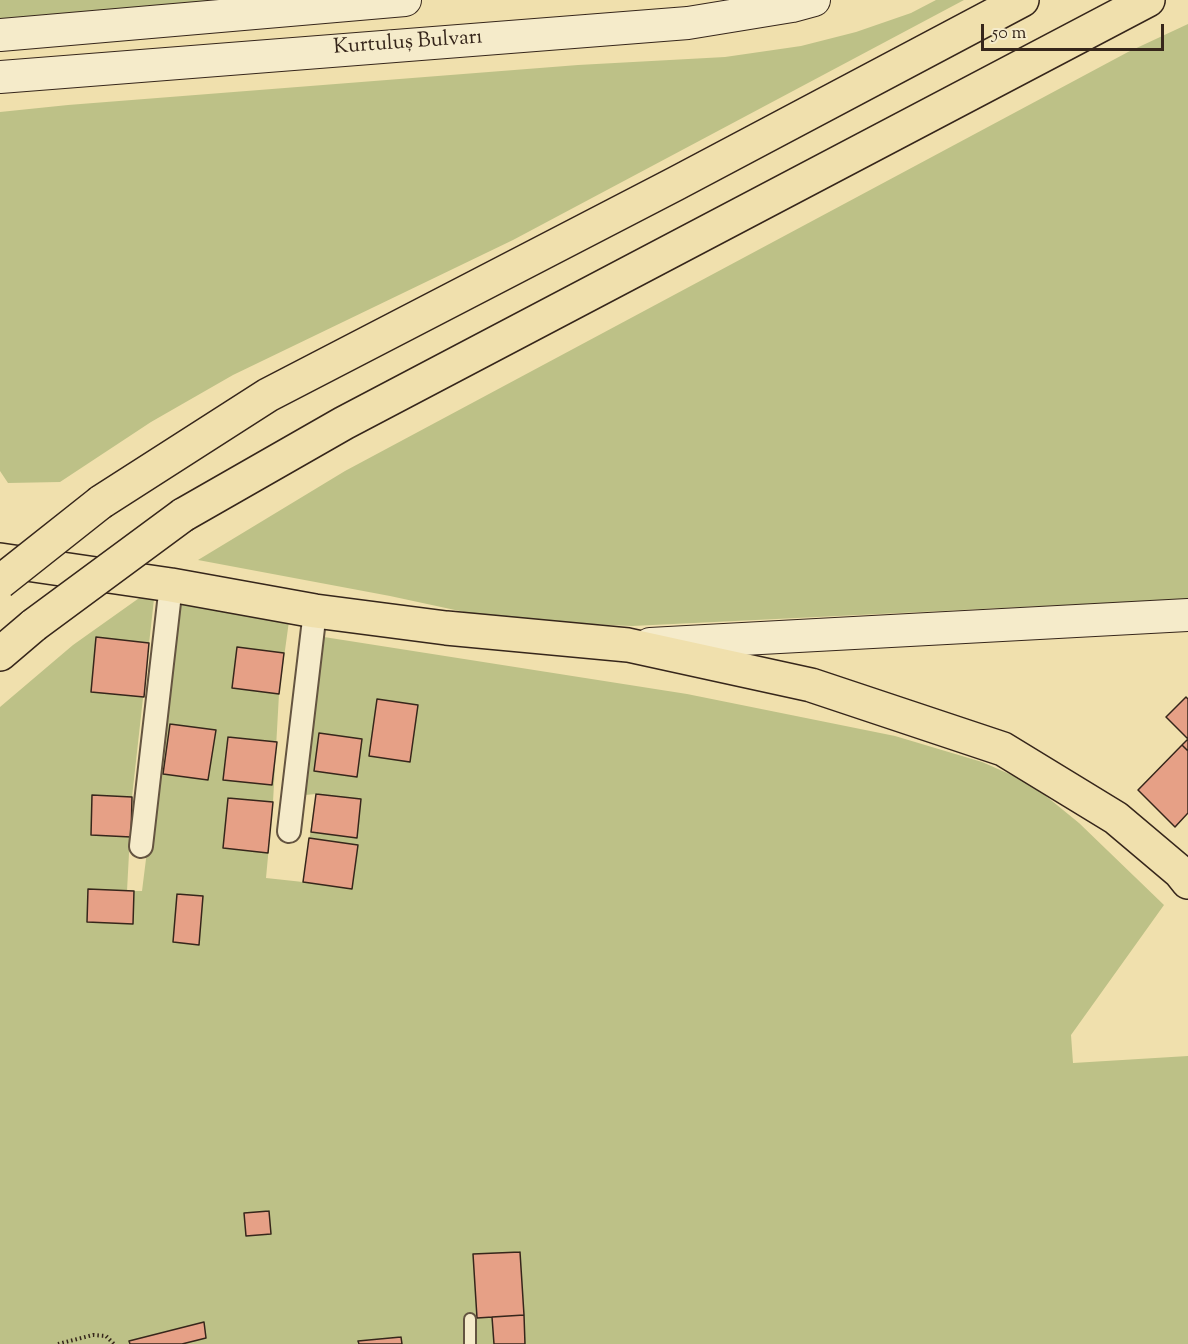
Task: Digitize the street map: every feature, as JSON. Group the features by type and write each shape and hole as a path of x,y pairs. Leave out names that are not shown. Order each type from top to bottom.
{"main road":[{"name":"Kurtuluş Bulvarı","path":"0,35 405,0"},
{"name":"Kurtuluş Bulvarı","path":"0,76 688,23 792,6 814,0"},
{"path":"0,582 102,502 268,395 675,184 1022,0"},
{"path":"0,654 34,625 183,515 374,406 1148,0"},
{"path":"0,560 171,585 315,611 446,628 628,645 811,685 1003,749 1116,818 1185,872"},
{"path":"628,645 1188,615"}],"street":[{"path":"141,846 171,585"},
{"path":"289,831 315,611"}],"lane":[{"path":"470,1319 470,1344"}],"path":[{"path":"58,1344 93,1335 106,1336 114,1344"}],"green space":[{"path":"0,0 257,0 0,21"},
{"path":"936,0 964,0 513,240 233,375 151,422 60,482 8,483 0,471 0,112 578,65 725,57 801,46 856,32 911,13"},
{"path":"1188,24 1188,599 632,626 541,622 469,613 198,560 345,471 1128,52"},
{"path":"142,596 154,599 132,797 127,891 142,891 178,603 289,621 279,694 266,878 303,882 316,794 305,795 324,637 687,694 895,736 982,762 1030,783 1079,823 1164,905 1071,1035 1073,1063 1188,1056 1188,1344 0,1344 0,707 73,645"}],"building":[{"path":"96,637 149,643 144,697 91,692"},
{"path":"237,647 284,653 279,694 232,688"},
{"path":"1186,697 1188,699 1188,739 1166,717"},
{"path":"377,699 418,705 410,762 369,756"},
{"path":"170,724 216,730 208,780 163,774"},
{"path":"319,733 362,739 357,777 314,771"},
{"path":"228,737 277,742 272,785 223,780"},
{"path":"1188,739 1188,751 1182,745"},
{"path":"1182,745 1188,751 1188,813 1175,827 1138,790"},
{"path":"316,794 361,799 357,838 311,832"},
{"path":"92,795 132,797 131,837 91,835"},
{"path":"228,798 273,802 268,853 223,848"},
{"path":"309,838 358,845 352,889 303,882"},
{"path":"88,889 134,891 133,924 87,922"},
{"path":"177,894 203,896 199,945 173,942"},
{"path":"269,1211 271,1234 246,1236 244,1213"},
{"path":"520,1252 524,1315 477,1318 473,1254"},
{"path":"524,1315 525,1344 494,1344 492,1317"},
{"path":"204,1322 206,1338 182,1344 130,1344 129,1341"},
{"path":"401,1337 402,1344 359,1344 358,1341"}]}
